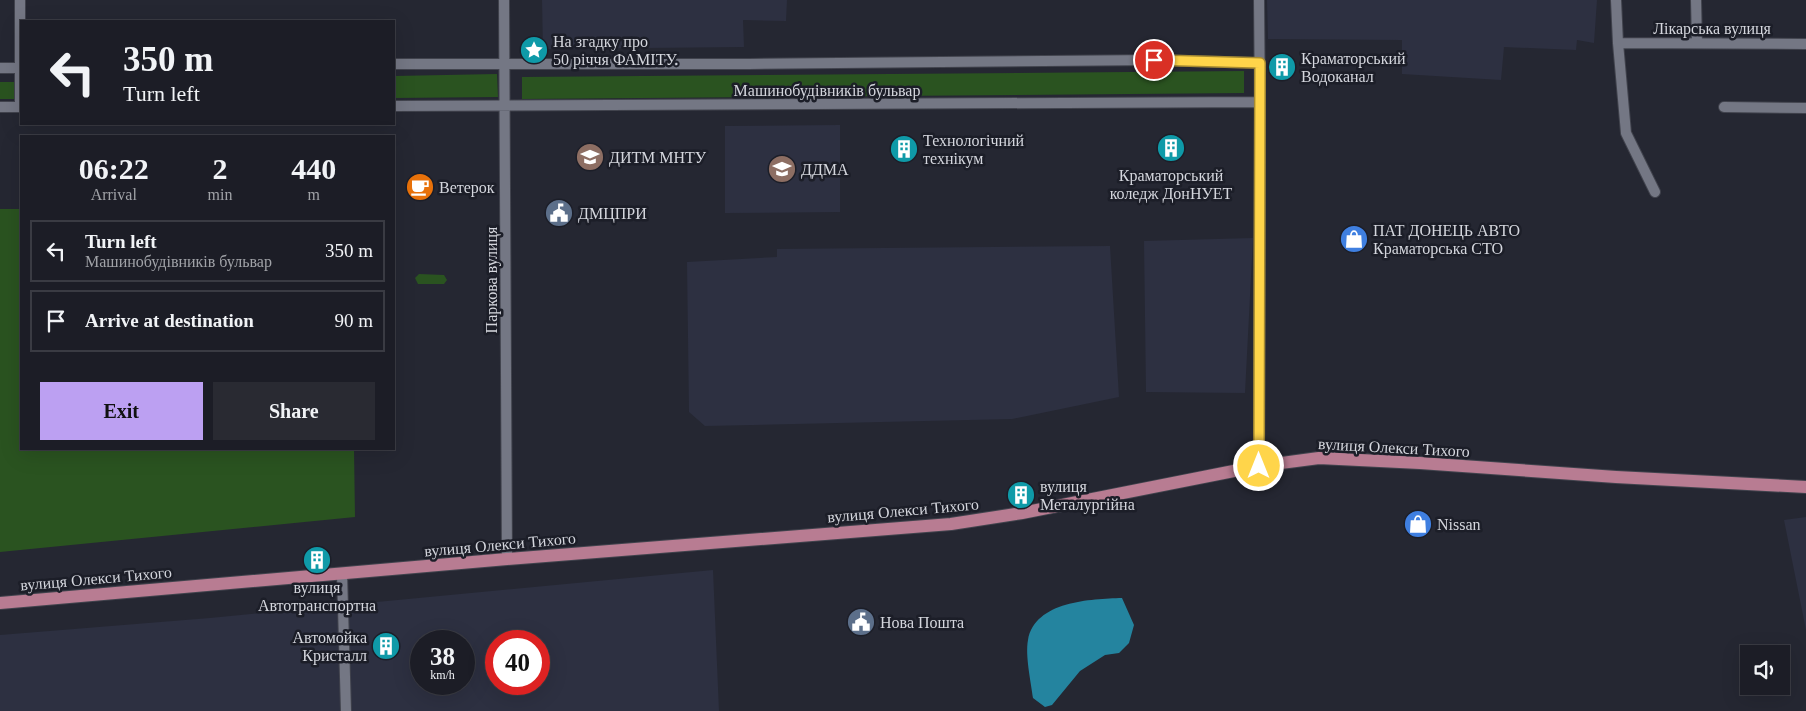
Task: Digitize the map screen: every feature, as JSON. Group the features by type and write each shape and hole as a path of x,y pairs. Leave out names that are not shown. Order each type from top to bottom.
{"main road":[{"name":"вулиця Олекси Тихого","path":"0,603 979,520 1259,466 1319,458 1806,487"}],"street":[{"path":"0,107 20,107 20,0"},
{"name":"Паркова вулиця","path":"504,0 507,560"},
{"path":"1259,0 1259,466"},
{"path":"1616,0 1626,133 1655,192"},
{"path":"1696,0 1697,43"},
{"name":"Лікарська вулиця","path":"1618,43 1806,44"},
{"name":"Машинобудівників бульвар","path":"395,64 749,64 1154,60 1260,63"},
{"path":"0,68 20,68"},
{"name":"Машинобудівників бульвар","path":"395,106 1260,102"},
{"path":"1724,107 1806,108"},
{"path":"342,574 346,711"}],"shaded area":[{"path":"542,0 787,0 786,21 743,20 744,47 543,49"},
{"path":"1267,0 1597,0 1594,43 1577,40 1576,50 1504,47 1501,80 1402,74 1402,40 1268,39"},
{"name":"ДДМА","path":"840,125 840,212 725,213 725,126"},
{"path":"1253,238 1245,393 1146,392 1144,241"},
{"path":"1110,246 1119,397 1012,419 705,426 689,412 687,262 777,257 777,249"},
{"path":"1806,517 1806,630 1784,520"},
{"path":"713,570 719,711 0,711 0,635 210,618"}],"green space":[{"path":"1244,71 1244,93 522,99 522,77"},
{"path":"497,74 498,97 395,98 395,76"},
{"path":"0,82 15,82 15,99 0,99"},
{"path":"0,209 20,209 20,450 354,450 355,517 0,552"},
{"path":"419,274 444,275 447,280 444,284 418,284 415,278"}],"water":[{"path":"1122,598 1134,625 1129,643 1119,653 1105,655 1080,671 1052,705 1045,707 1033,698 1027,646 1033,627 1041,617 1053,610 1080,601"}],"place":[{"name":"На згадку про 50 річчя ФАМІТУ.","path":"534,50"},
{"name":"Краматорський Водоканал","path":"1282,67"},
{"name":"Краматорський коледж ДонНУЕТ","path":"1171,148"},
{"name":"Технологічний технікум","path":"904,149"},
{"name":"ДИТМ МНТУ","path":"590,157"},
{"name":"ДДМА","path":"782,169"},
{"name":"Ветерок","path":"420,187"},
{"name":"ДМЦПРИ","path":"559,213"},
{"name":"ПАТ ДОНЕЦЬ АВТО Краматорська СТО","path":"1354,239"},
{"name":"вулиця Металургійна","path":"1021,495"},
{"name":"Nissan","path":"1418,524"},
{"name":"вулиця Автотранспортна","path":"317,560"},
{"name":"Нова Пошта","path":"861,622"},
{"name":"Автомойка Кристалл","path":"386,646"}],"route":[{"path":"1154,60 1260,63 1259,466"}]}
